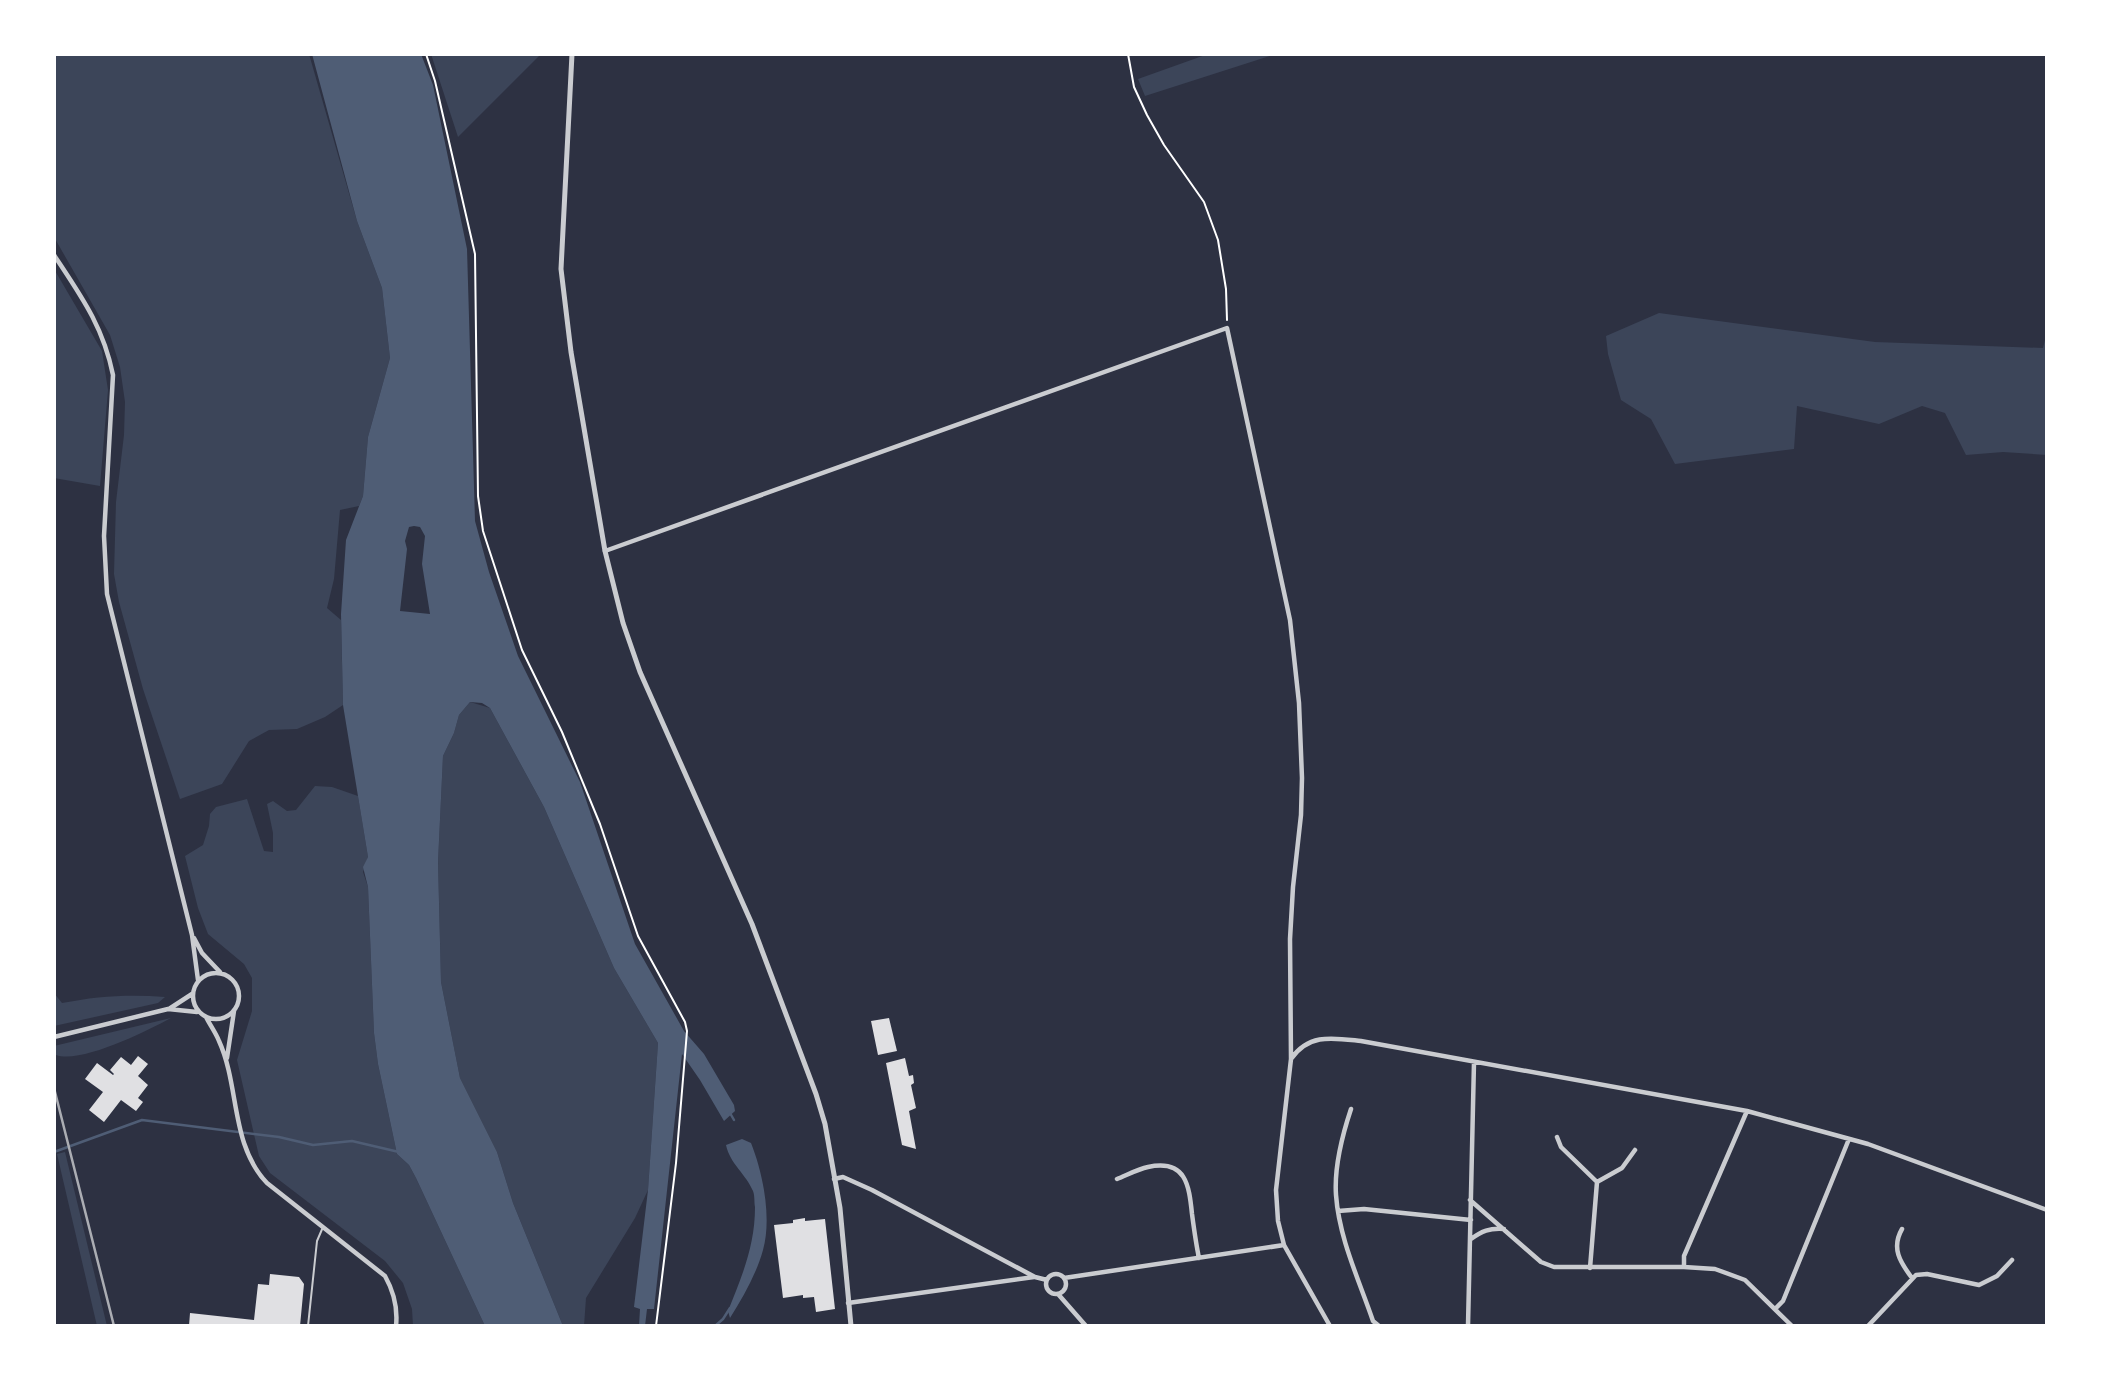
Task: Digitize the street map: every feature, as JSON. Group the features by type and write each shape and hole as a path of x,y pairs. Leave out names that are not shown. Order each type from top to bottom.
{"street":[{"path":"572,54 561,240 562,283 570,352 605,551 623,623 640,672 752,924 825,1124 840,1208 851,1326"},
{"path":"54,256 97,322 108,348 113,375 104,537 107,594 192,935 198,980 192,994 168,1009 54,1037"},
{"path":"605,551 1227,328 1290,620 1299,702 1302,778 1290,939 1292,1059 1276,1190 1278,1221 1284,1245 1331,1326"},
{"path":"192,935 202,953 221,973 234,981 239,995 226,1062"},
{"path":"198,980 208,974 221,973"},
{"path":"192,994 198,1012"},
{"path":"168,1009 198,1012 206,1017 222,1019 235,1010"},
{"path":"206,1017 220,1042 241,1132 249,1159 256,1171 267,1183 385,1276 392,1289 398,1312 396,1326"},
{"path":"1292,1059 1297,1050 1308,1042 1345,1040 1747,1111 1849,1139 2047,1210"},
{"path":"1468,1326 1474,1062"},
{"path":"1351,1109 1341,1139 1336,1192 1338,1211 1373,1321 1379,1326"},
{"path":"1684,1267 1684,1256 1747,1111"},
{"path":"1557,1138 1561,1147 1597,1182 1599,1188 1590,1269"},
{"path":"1776,1308 1783,1301 1849,1139"},
{"path":"1597,1182 1622,1168 1635,1150"},
{"path":"1117,1179 1146,1167 1158,1166 1169,1166 1182,1174 1189,1186 1199,1259"},
{"path":"834,1179 843,1177 872,1189 1047,1280"},
{"path":"1470,1200 1541,1262 1554,1267 1590,1269 1715,1269 1745,1280 1793,1326"},
{"path":"1338,1211 1364,1209 1471,1220"},
{"path":"1470,1239 1492,1228 1505,1229"},
{"path":"1902,1229 1896,1248 1901,1263 1912,1278"},
{"path":"1047,1280 1056,1274 1064,1278 1284,1245"},
{"path":"1868,1326 1903,1292 1912,1278 1927,1274 1979,1285 1997,1276 2012,1260"},
{"path":"848,1303 1035,1276"},
{"path":"1058,1294 1066,1286 1064,1278"},
{"path":"1047,1280 1049,1291 1058,1294 1086,1326"}],"lane":[{"path":"309,1326 317,1241 323,1226"}],"path":[{"path":"426,54 435,81 475,254 478,496 483,531 522,650 562,732 600,824 638,936 685,1022 687,1031 676,1163 656,1326"},
{"path":"1128,54 1134,87 1147,115 1164,145 1204,202 1218,240 1226,289 1227,328"}],"shaded area":[{"path":"54,54 309,54 357,221 382,288 390,358 368,437 363,496 359,506 340,510 334,579 327,608 341,620 343,705 325,717 297,729 269,730 249,741 222,784 180,799 143,689 114,574 116,502 125,402 120,367 110,335 54,237"},
{"path":"312,54 421,54 433,85 467,249 475,521 489,572 518,656 580,782 635,944 684,1031 704,1054 734,1105 735,1111 724,1121 682,1054 654,1309 647,1309 645,1326 639,1326 640,1309 634,1307 648,1190 658,1043 614,968 544,807 490,708 482,703 470,702 459,715 443,756 438,862 441,982 460,1078 497,1152 513,1203 563,1326 485,1326 416,1178 409,1165 397,1154 374,1033 368,887 363,867 368,857 343,705 341,614 346,540 363,496 368,437 390,358 382,288 357,221","holes":["409,527 420,527 425,536 422,564 430,614 400,611 407,549 405,541"]},
{"path":"431,54 538,54 539,56 458,137"},
{"path":"1208,54 1276,54 1145,96 1138,79"},
{"path":"54,269 102,351 108,390 100,486 54,478"},
{"path":"1659,313 1875,342 2043,348 2047,332 2047,455 2003,452 1966,455 1945,413 1922,406 1879,424 1797,406 1794,449 1675,464 1651,419 1621,400 1608,354 1606,336"},
{"path":"470,702 490,708 544,807 614,968 658,1043 648,1190 635,1218 586,1298 584,1326 563,1326 513,1203 497,1152 460,1078 441,982 438,862 443,756 459,715"},
{"path":"315,786 332,787 358,796 368,857 363,872 368,887 374,1033 397,1154 409,1165 416,1178 485,1326 413,1326 412,1309 403,1283 385,1261 270,1173 259,1156 237,1060 252,1011 252,978 244,964 208,934 198,908 185,856 203,845 210,814 216,807 247,799 264,851 273,852 273,833 267,804 273,801 287,811 296,810"},
{"path":"54,993 62,1003 114,996 165,997 158,1003 54,1026"},
{"path":"171,1018 97,1051 67,1057 56,1055 54,1046"},
{"path":"742,1139 751,1143 759,1168 767,1224 757,1268 730,1318 728,1311 747,1260 753,1235 755,1207 753,1191 731,1158 726,1145"},
{"path":"65,1152 107,1326 97,1326 57,1154"}],"building":[{"path":"889,1018 897,1051 878,1055 871,1021"},
{"path":"138,1056 148,1064 138,1076 148,1085 138,1098 143,1102 136,1111 121,1100 104,1122 89,1110 103,1092 85,1079 97,1063 113,1075 110,1070 121,1057 131,1065"},
{"path":"905,1058 909,1076 913,1075 914,1083 911,1085 916,1108 909,1111 916,1149 902,1145 886,1063"},
{"path":"805,1218 805,1221 825,1219 835,1309 816,1312 814,1297 803,1298 803,1295 783,1298 774,1225 793,1223 793,1220"},
{"path":"270,1274 299,1277 304,1284 300,1326 189,1326 190,1313 254,1320 258,1284 269,1285"}],"waterway":[{"path":"730,1113 734,1120"},
{"path":"54,1152 142,1120 279,1137 313,1145 352,1141 399,1152"},
{"path":"715,1326 730,1308"}],"railway":[{"path":"54,1088 114,1326"}]}
